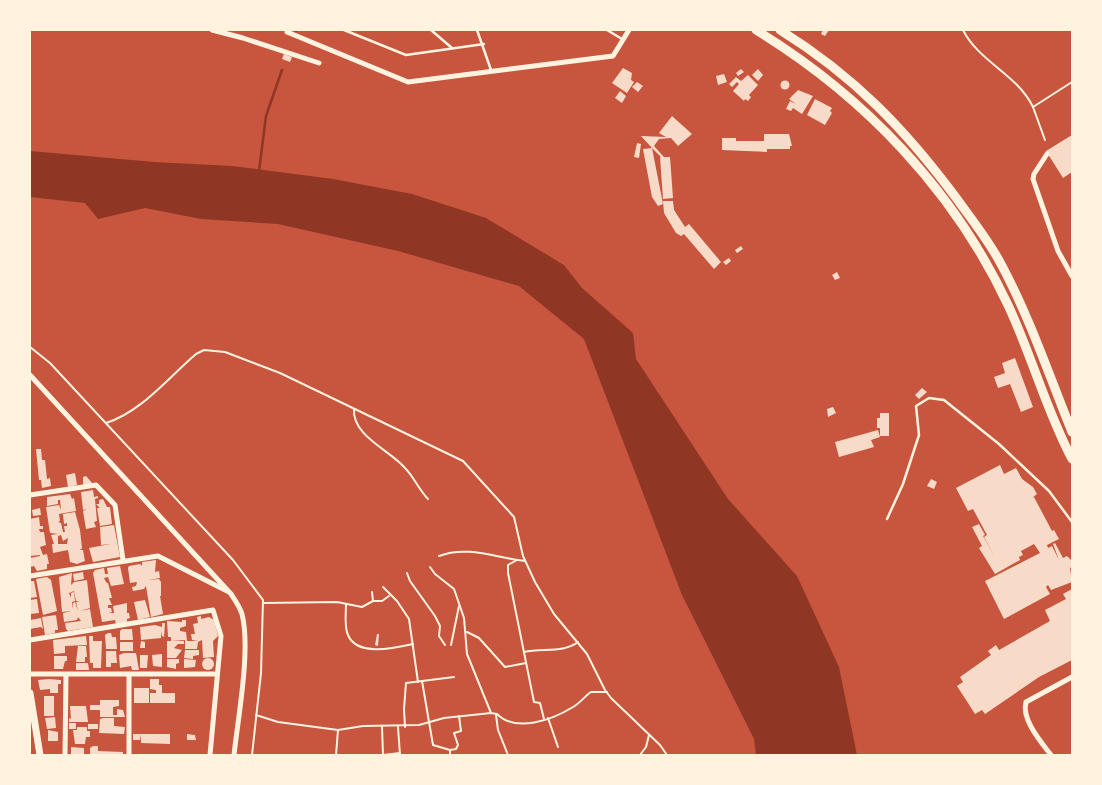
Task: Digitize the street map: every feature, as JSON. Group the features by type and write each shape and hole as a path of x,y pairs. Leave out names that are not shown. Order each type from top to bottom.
{"main road":[{"path":"756,30 785,48 841,89 880,124 913,160 966,230 1009,306 1053,419 1072,459"},
{"path":"780,30 846,77 884,112 922,152 986,239 1023,308 1072,432"}],"street":[{"path":"212,30 266,45 319,63"},
{"path":"281,30 408,82 613,56 629,30"},
{"path":"1047,154 1034,174 1033,179 1058,251 1072,276"},
{"path":"30,375 231,594 240,608 244,627 241,690 234,755"},
{"path":"30,495 96,485 115,505 123,560"},
{"path":"30,576 158,556 231,594"},
{"path":"30,640 213,610 221,636 210,755"},
{"path":"30,674 129,676 216,674"},
{"path":"65,755 66,675"},
{"path":"129,676 129,755"},
{"path":"1050,755 1029,722 1024,708 1026,702 1072,677"},
{"path":"30,693 40,755"}],"lane":[{"path":"344,30 406,55 484,44"},
{"path":"356,35 359,30"},
{"path":"431,30 452,48"},
{"path":"477,30 484,44 492,72"},
{"path":"607,30 623,40"},
{"path":"887,519 904,484 919,435 916,406 929,398 944,400 999,444 1049,491 1072,522"}],"path":[{"path":"963,30 979,53 1013,79 1033,107 1045,140"},
{"path":"1033,107 1072,82"},
{"path":"30,347 50,363 106,423 120,418 140,404 196,354 204,350 234,355 305,384 463,461 510,510 516,524 525,561 554,614 578,642 607,692 667,755"},
{"path":"354,408 357,424 378,446 399,462 428,499"},
{"path":"439,556 456,551 525,561"},
{"path":"517,560 508,568 534,702 540,703 544,719"},
{"path":"430,567 435,574 451,586 459,604 467,632 468,654 492,713"},
{"path":"407,574 439,623 439,636 445,645"},
{"path":"383,587 397,601 409,620 418,682"},
{"path":"372,592 373,601"},
{"path":"263,603 337,602 362,607 390,595"},
{"path":"346,604 346,631 351,640 361,646 382,650 412,644"},
{"path":"451,645 459,604"},
{"path":"467,632 479,638 505,667 526,663"},
{"path":"524,652 551,648 567,649 578,642"},
{"path":"405,727 406,683 454,677"},
{"path":"422,681 433,745 450,750 458,747 454,733 461,731 459,716"},
{"path":"256,715 278,722 338,730 382,726 405,727 459,716 492,713 504,721 521,725 573,708 589,693 607,692"},
{"path":"496,714 498,730 508,755"},
{"path":"547,718 558,747"},
{"path":"382,726 383,755 400,754 398,727"},
{"path":"336,755 338,730"},
{"path":"640,755 646,747 649,734"},
{"path":"450,750 450,755"}],"shaded area":[{"path":"30,151 154,162 232,166 333,179 412,194 486,218 564,265 582,288 633,333 636,359 728,499 797,576 839,667 857,755 756,755 754,739 682,595 584,339 519,286 398,251 278,224 201,219 145,208 98,219 85,203 30,197"}],"building":[{"path":"823,30 829,30 825,36 821,34"},
{"path":"284,54 292,57 290,62 282,59"},
{"path":"623,68 632,73 631,80 634,82 627,93 612,83"},
{"path":"741,69 744,72 738,76 736,73"},
{"path":"758,69 763,75 758,81 752,75"},
{"path":"724,74 727,82 718,85 716,76"},
{"path":"748,75 758,85 749,95 751,97 748,101 745,99 744,101 733,91 739,84 737,82 732,87 729,84 736,77 741,81"},
{"path":"785,81 789,85 785,89 781,85"},
{"path":"637,82 643,86 638,92 632,87"},
{"path":"798,90 813,96 802,114 793,108 791,111 786,109 790,101 796,104 789,99"},
{"path":"620,91 626,96 622,103 615,98"},
{"path":"815,99 832,108 830,111 832,113 825,125 807,115"},
{"path":"672,116 692,134 678,146 671,138 659,139 654,146 664,157 670,157 673,198 663,199 661,157 641,136 666,137 659,133"},
{"path":"764,134 789,134 792,146 790,146 790,149 767,149 767,152 722,150 722,138 736,138 736,141 764,141"},
{"path":"1072,135 1072,172 1063,178 1046,151"},
{"path":"637,143 641,144 639,158 634,157"},
{"path":"652,148 663,204 658,206 652,197 643,149"},
{"path":"663,201 673,201 674,210 685,227 689,224 721,262 714,269 684,234 681,236 676,233 664,213"},
{"path":"741,246 743,249 737,253 735,250"},
{"path":"729,258 731,261 726,265 723,262"},
{"path":"837,272 840,278 835,280 832,275"},
{"path":"1015,358 1033,407 1021,412 1010,384 998,388 994,377 1005,373 1002,363"},
{"path":"922,388 927,392 919,399 915,395"},
{"path":"833,407 836,413 828,417 827,409"},
{"path":"880,413 889,413 889,436 880,436 880,428 877,428 877,418 880,418"},
{"path":"878,430 880,437 871,440 874,447 839,457 835,442"},
{"path":"36,449 41,449 42,460 45,460 47,479 50,478 51,486 42,488 41,480 39,480"},
{"path":"1000,465 1004,474 1016,468 1022,479 1033,487 1037,494 1032,498 1034,497 1052,531 1054,530 1059,539 1047,545 1048,548 1052,546 1059,560 1053,544 1055,543 1063,558 1067,556 1072,561 1072,567 1070,568 1072,582 1051,590 1048,585 1046,587 1050,594 1004,619 985,581 1040,553 1034,544 1021,551 1023,555 1019,557 1020,560 995,574 979,548 982,546 972,527 979,524 985,535 983,536 995,557 984,537 987,535 973,509 968,511 956,488"},
{"path":"75,473 77,485 68,487 66,475"},
{"path":"86,476 93,484 83,485 83,477"},
{"path":"931,479 937,482 934,489 927,486"},
{"path":"93,490 94,497 98,496 95,499 97,521 94,522 96,527 86,529 83,511 87,509 83,510 81,492"},
{"path":"70,494 72,499 74,498 76,511 59,514 60,521 58,522 61,523 63,532 65,532 64,526 67,526 67,523 64,524 63,514 75,512 80,530 82,548 80,550 83,550 85,561 77,564 70,562 68,550 53,553 52,544 54,544 51,535 58,534 50,533 46,507 59,505 61,510 60,500 58,500 58,504 47,506 47,497","holes":["61,535 63,541 68,538 67,544 58,544 58,536"]},
{"path":"103,499 107,507 110,507 112,524 100,526 97,508 100,508 96,504 99,504 99,500"},
{"path":"40,508 41,515 33,516 32,510"},
{"path":"39,517 40,526 43,526 43,529 39,529 40,532 44,532 46,545 40,547 43,555 47,554 49,564 47,564 47,569 37,571 34,566 30,567 30,558 40,555 30,556 30,519"},
{"path":"114,525 120,557 93,562 89,548 110,544 101,545 100,527"},
{"path":"156,560 155,572 159,571 160,578 148,580 159,579 161,582 160,596 163,614 151,617 146,586 144,589 133,591 132,587 136,586 137,582 130,583 128,568 129,566 140,564 142,566 142,562"},
{"path":"120,566 124,584 111,586 108,577 104,578 108,583 112,598 109,598 112,605 108,605 108,608 111,608 112,612 109,613 114,613 113,606 127,603 127,613 129,613 130,618 127,619 127,622 116,624 115,620 102,622 93,573 95,570 104,568 105,574 108,574 107,568"},
{"path":"83,572 84,579 74,581 73,574"},
{"path":"72,573 71,585 74,582 87,580 90,608 80,611 90,609 93,627 68,631 66,629 65,623 81,621 78,617 77,620 64,622 63,613 71,611 62,612 59,577","holes":["74,591 76,601 80,601 76,602 78,611 75,602 73,603 73,609 72,602 75,601 74,592 71,593 71,598 69,593"]},
{"path":"47,577 51,580 57,611 43,615 36,579"},
{"path":"30,581 34,581 37,597 30,598"},
{"path":"1072,589 1072,660 1039,677 985,714 982,710 975,714 957,686 963,682 960,677 991,655 988,651 996,645 999,650 1050,621 1045,610 1066,599 1063,594"},
{"path":"37,599 39,613 30,614 30,600"},
{"path":"145,600 150,617 138,620 134,602"},
{"path":"56,615 58,630 55,630 55,633 45,635 42,617"},
{"path":"201,616 201,619 209,617 214,620 218,636 213,641 214,657 203,658 202,640 198,642 197,649 185,649 185,640 171,641 171,637 168,637 167,621 182,622 182,620 186,620 186,626 180,628 180,631 186,632 187,641 198,641 192,640 191,634 195,634 193,624 198,623 197,617"},
{"path":"41,618 43,629 41,627 30,629 30,620"},
{"path":"162,623 165,623 164,637 161,631 161,638 141,640 140,627 155,625 162,627"},
{"path":"122,629 132,629 133,640 120,640 120,631"},
{"path":"111,633 112,637 116,637 117,649 106,649 105,635"},
{"path":"377,634 379,634 378,646 375,645"},
{"path":"86,636 87,645 65,646 65,653 54,654 53,640"},
{"path":"89,636 93,636 93,641 102,641 101,668 93,668 93,663 90,663"},
{"path":"141,641 145,642 145,648 140,648"},
{"path":"167,641 184,641 184,644 178,644 174,648 182,650 176,658 167,658"},
{"path":"120,642 133,642 133,651 120,651"},
{"path":"78,646 86,646 87,657 85,657 85,662 76,662"},
{"path":"185,650 199,650 199,655 193,656 193,659 184,658"},
{"path":"106,651 116,651 117,663 111,663 111,667 106,667"},
{"path":"136,653 139,670 132,670 131,666 120,668 119,655"},
{"path":"162,654 162,667 153,666 152,655"},
{"path":"140,655 148,655 147,668 140,668"},
{"path":"54,656 67,656 63,669 54,669"},
{"path":"208,658 214,664 208,670 202,664"},
{"path":"167,659 179,659 176,669 167,667"},
{"path":"184,659 196,660 195,667 184,668"},
{"path":"76,663 88,663 89,670 76,670"},
{"path":"150,679 159,679 159,685 162,685 162,693 175,693 175,703 150,703 150,693 156,693 156,690 150,689"},
{"path":"38,680 61,680 61,684 58,684 58,693 50,693 50,689 40,690"},
{"path":"134,688 149,688 149,703 134,703"},
{"path":"44,696 54,696 54,716 44,716"},
{"path":"100,700 119,700 119,706 113,707 113,715 117,715 117,709 123,710 125,717 100,717 100,710 90,710 90,705 100,705"},
{"path":"70,706 86,706 88,722 69,722 69,718 71,719"},
{"path":"55,717 56,728 47,729 45,718"},
{"path":"114,718 114,726 125,727 124,734 99,733 100,719"},
{"path":"69,723 76,723 76,729 69,729"},
{"path":"88,724 98,724 98,729 88,729"},
{"path":"77,727 87,727 87,731 90,731 90,737 86,737 85,744 75,744 73,730 77,730"},
{"path":"48,730 58,732 58,741 48,741"},
{"path":"133,734 141,734 140,740 133,740"},
{"path":"141,734 170,734 170,744 141,743"},
{"path":"187,734 195,735 196,740 187,740"},
{"path":"98,746 98,751 123,752 123,755 90,755 90,748"},
{"path":"71,747 84,748 84,755 71,755"}],"waterway":[{"path":"259,171 266,116 282,70"}]}
